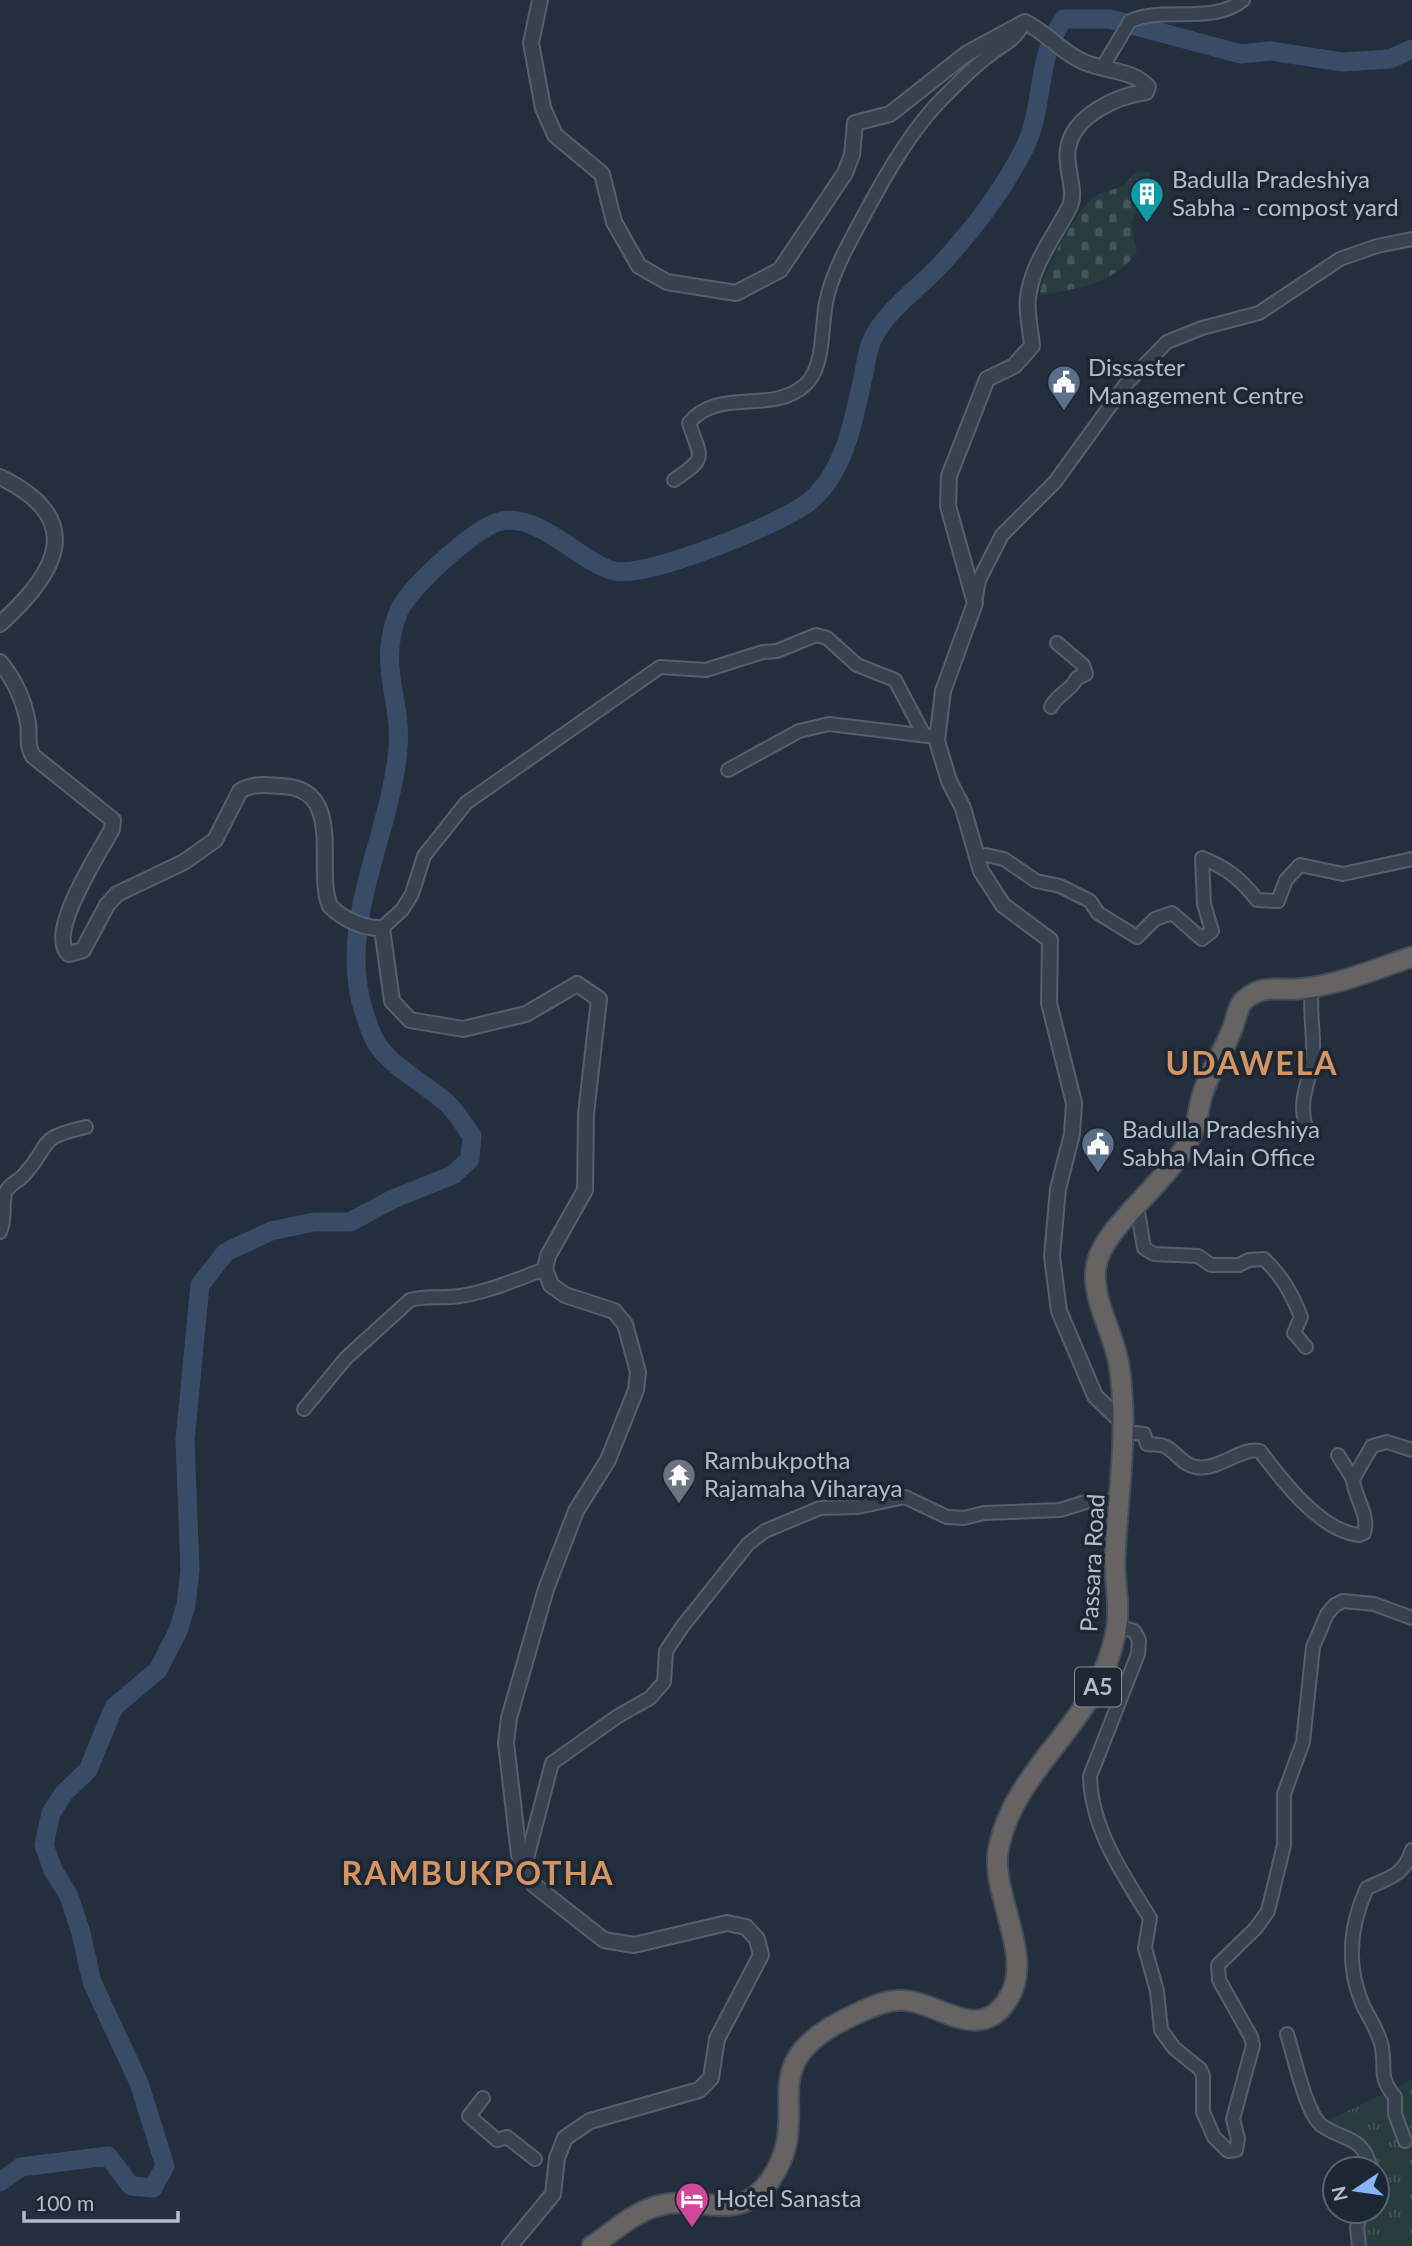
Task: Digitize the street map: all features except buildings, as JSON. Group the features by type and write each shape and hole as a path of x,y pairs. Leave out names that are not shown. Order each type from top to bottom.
{"highway":[{"name":"Passara Road","path":"592,2246 652,2207 678,2202 742,2206 755,2198 771,2179 785,2152 789,2131 786,2087 793,2064 823,2032 862,2011 896,2000 912,2001 950,2017 974,2021 999,2010 1009,1999 1016,1968 1013,1935 997,1866 997,1850 1004,1827 1032,1775 1096,1693 1117,1626 1115,1561 1124,1428 1119,1362 1095,1271 1101,1251 1186,1150 1202,1095 1232,1030 1241,1002 1259,989 1324,986 1412,957"}],"street":[{"path":"540,0 531,43 543,107 555,135 602,174 614,222 639,266 667,282 736,293 780,270 845,173 852,155 855,123 890,114 967,54 1031,25"},
{"path":"1102,68 1130,20 1165,13 1190,15 1235,7 1243,0"},
{"path":"975,603 948,506 949,475 987,379 1014,366 1032,346 1028,299 1037,265 1059,220 1071,204 1068,148 1077,127 1123,95 1146,92 1148,87 1141,78 1102,68 1072,56 1031,25"},
{"path":"674,480 698,464 700,456 689,422 696,413 708,406 782,400 807,383 817,365 826,301 844,254 879,186 938,103 988,56 1014,40 1031,25"},
{"path":"1338,1455 1353,1479 1365,1516 1366,1527 1364,1533 1359,1535 1336,1527 1309,1508 1260,1451 1251,1450 1225,1464 1196,1467 1175,1457 1164,1446 1147,1444 1144,1434 1124,1428 1095,1396 1059,1311 1052,1256 1058,1189 1074,1114 1049,1003 1050,940 1003,905 981,871 963,808 949,781 937,741 943,691 975,603 979,580 1002,535 1055,482 1126,384 1167,342 1202,328 1259,313 1340,259 1412,239"},
{"path":"0,477 38,501 55,528 51,558 43,578 27,600 0,624"},
{"path":"377,928 402,910 412,894 424,856 466,803 660,667 706,670 764,652 777,651 816,635 827,638 857,665 895,680 923,733"},
{"path":"1051,707 1055,698 1073,685 1077,678 1086,674 1083,666 1057,643"},
{"path":"0,662 13,678 21,697 29,726 27,746 33,756 113,820 113,829 74,896 61,940 63,948 69,954 83,950 107,905 117,894 184,862 215,841 240,791 256,785 300,788 314,800 324,832 328,901 339,915 377,928"},
{"path":"728,770 799,732 821,726 923,733 937,741"},
{"path":"986,855 1004,859 1036,881 1060,886 1090,901 1098,913 1138,937 1155,919 1172,913 1202,939 1212,931 1204,904 1202,858 1221,865 1241,879 1257,901 1278,901 1286,880 1300,865 1343,874 1412,859"},
{"path":"377,928 391,1001 410,1020 463,1029 526,1014 577,984 599,999 586,1114 585,1190 548,1256 545,1269 551,1285 565,1295 614,1311 625,1324 638,1372 636,1390 608,1460 576,1511 547,1589 509,1717 506,1743 519,1855 524,1870 534,1885 604,1940 634,1945 727,1923 746,1927 757,1939 761,1955 717,2039 711,2078 699,2090 590,2121 565,2138 557,2158 553,2194 510,2246"},
{"path":"1306,1127 1300,1111 1313,1054 1309,1009 1312,987"},
{"path":"0,1232 6,1215 5,1195 10,1185 24,1175 46,1141 57,1133 86,1127"},
{"path":"1137,1206 1144,1248 1154,1254 1198,1256 1211,1265 1239,1265 1249,1260 1265,1259 1278,1278 1285,1281 1295,1301 1301,1317 1294,1333 1306,1347"},
{"path":"304,1409 346,1358 410,1300 479,1293 545,1269"},
{"path":"1353,1479 1372,1446 1387,1442 1412,1450"},
{"path":"524,1870 552,1763 618,1716 650,1698 664,1682 666,1651 682,1626 748,1544 765,1531 820,1508 858,1507 905,1497 947,1517 964,1518 984,1513 1060,1510 1089,1501 1120,1501"},
{"path":"1117,1626 1134,1631 1139,1640 1138,1654 1090,1776 1090,1788 1111,1856 1150,1918 1145,1948 1157,1991 1161,2030 1174,2048 1200,2068 1203,2075 1203,2112 1214,2137 1228,2151 1236,2150 1238,2139 1233,2119 1253,2045 1219,1980 1218,1965 1256,1928 1268,1911 1284,1845 1284,1794 1303,1742 1313,1647 1327,1614 1343,1601 1374,1604 1412,1618"},
{"path":"1405,2141 1395,2114 1395,2097 1383,2082 1382,2046 1361,2000 1350,1945 1356,1912 1367,1888 1398,1874 1406,1866 1412,1850"},
{"path":"1287,2034 1321,2124 1346,2135 1366,2155"},
{"path":"483,2098 469,2116 497,2140 507,2137 535,2159"},
{"path":"1358,2225 1359,2246"}],"green space":[{"path":"1140,171 1150,173 1150,180 1131,224 1137,252 1128,263 1106,278 1081,287 1040,295 1053,258 1087,204 1094,197 1124,185"},
{"path":"1412,2080 1412,2246 1359,2246 1360,2225 1391,2225 1391,2155 1366,2155 1365,2151 1321,2124"}],"waterway":[{"path":"0,2182 21,2167 108,2156 131,2186 153,2188 165,2166 139,2083 92,1982 69,1896 53,1870 44,1845 51,1813 64,1793 88,1770 114,1707 158,1670 178,1631 186,1605 190,1570 185,1440 200,1285 226,1252 271,1231 314,1222 350,1222 393,1199 453,1175 470,1159 472,1136 454,1111 440,1097 393,1062 377,1044 366,1018 358,984 356,950 360,916 393,781 398,748 390,650 392,632 404,602 442,561 474,536 498,522 513,520 528,523 601,566 614,571 630,571 683,558 745,535 810,501 822,489 840,460 852,427 869,347 879,327 967,235 998,193 1024,149 1035,117 1048,49 1064,19 1110,19 1241,54 1270,51 1342,62 1390,59 1412,49"}],"place":[{"name":"Badulla Pradeshiya Sabha - compost yard","path":"1147,224"},
{"name":"Dissaster Management Centre","path":"1064,412"},
{"name":"Badulla Pradeshiya Sabha Main Office","path":"1098,1174"},
{"name":"Rambukpotha Rajamaha Viharaya","path":"679,1505"},
{"name":"Hotel Sanasta","path":"692,2229"}],"district":[{"name":"UDAWELA","path":"1252,1064"},
{"name":"RAMBUKPOTHA","path":"478,1874"}]}
